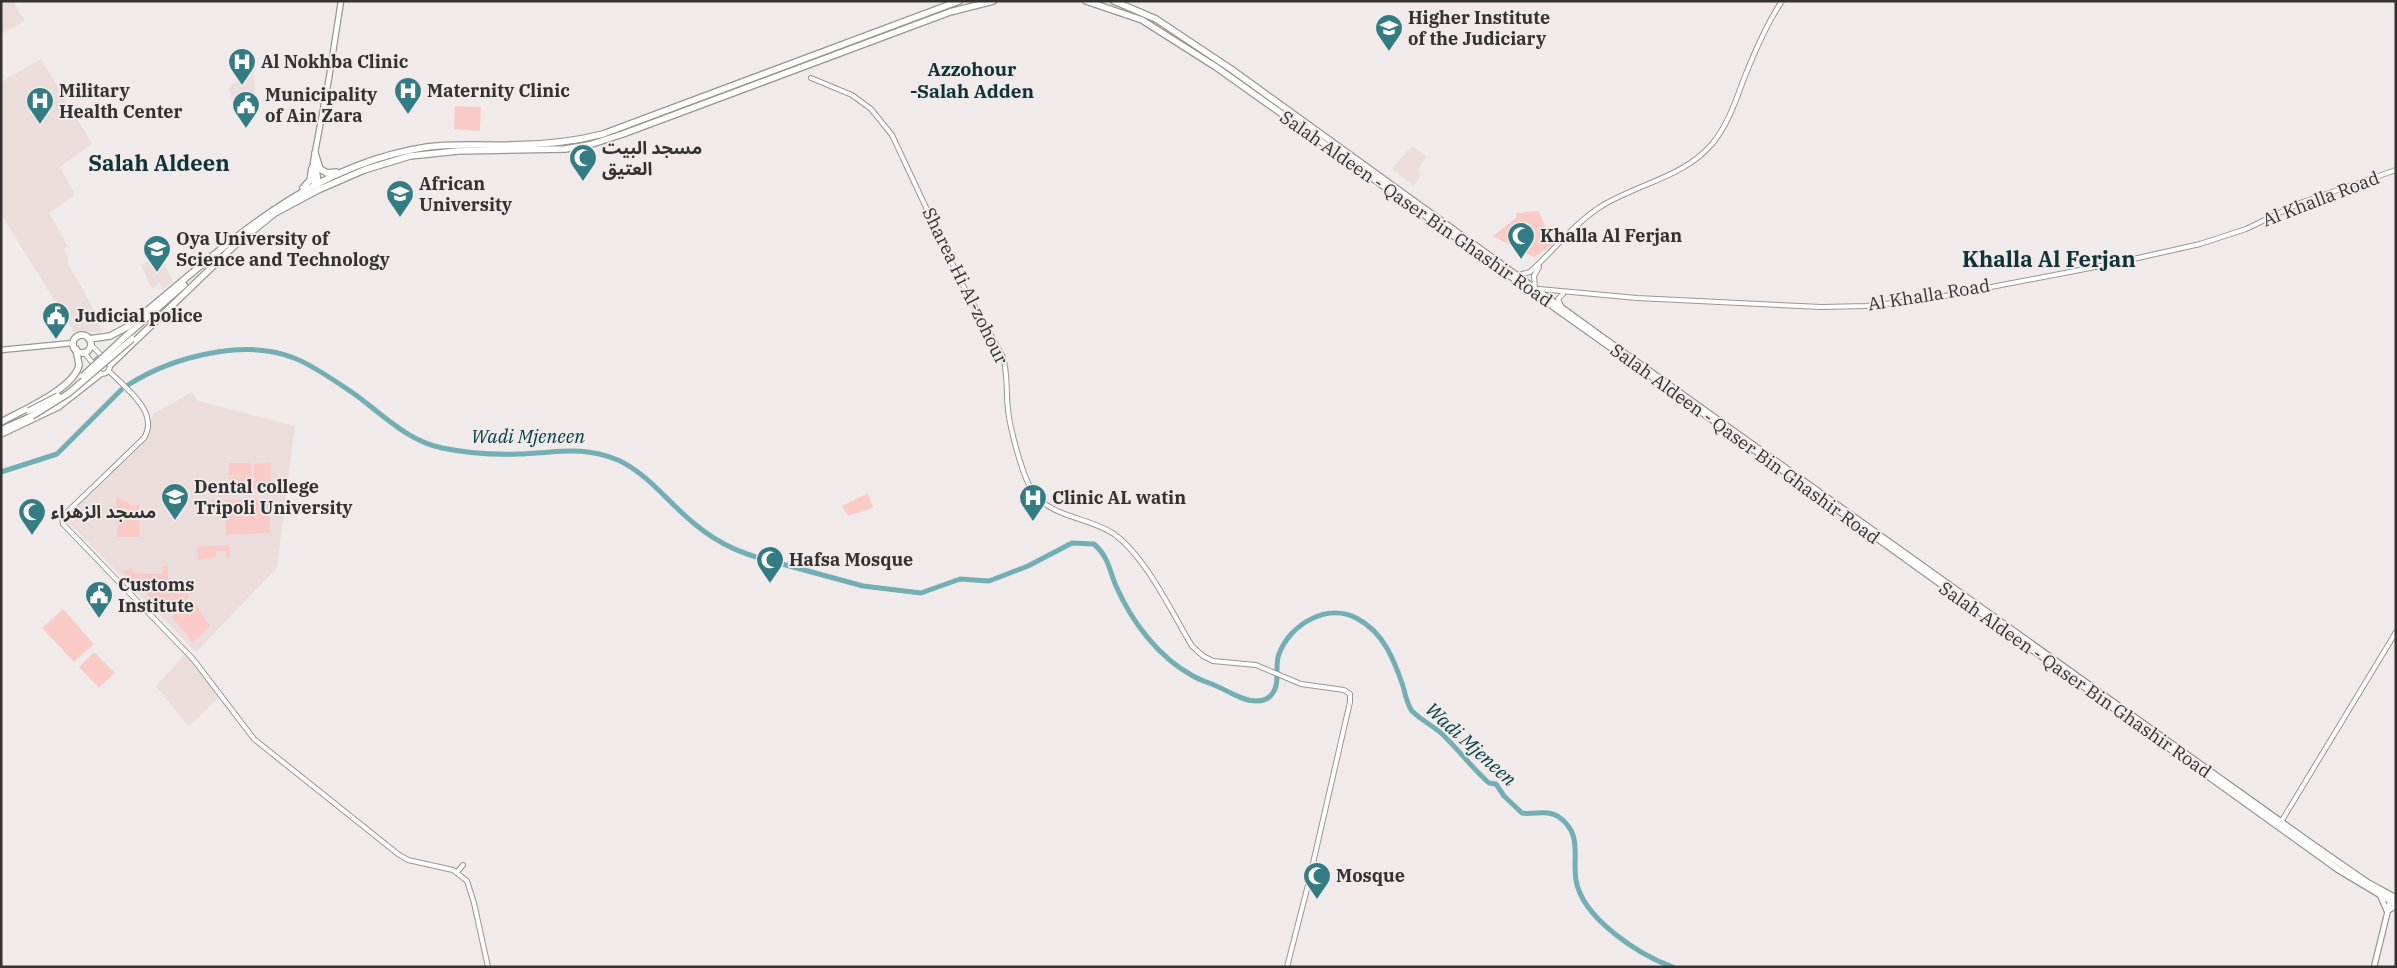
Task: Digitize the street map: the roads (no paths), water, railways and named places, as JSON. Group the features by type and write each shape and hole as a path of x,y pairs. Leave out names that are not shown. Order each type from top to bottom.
{"highway":[{"path":"297,193 410,156 448,151 529,150 583,146 612,138 959,1"},
{"path":"1,430 69,389 269,218 316,187 343,172 380,157 428,147 536,144 576,140 616,130 674,112 970,6 992,1"},
{"name":"Salah Aldeen - Qaser Bin Ghashir Road","path":"1086,1 1136,17 1151,25 1216,67 1317,139 1337,148 2380,895 2394,901"},
{"path":"1114,1 1138,10 1195,43 1321,132 1337,148 1517,275 1974,605 2366,884 2394,901"},
{"path":"1317,139 1322,137 1321,132"},
{"path":"315,153 318,166 322,171 328,173 343,172"},
{"path":"74,347 84,352 90,342 123,330 254,222 297,193 309,182 312,168"},
{"path":"130,337 194,276 198,268"},
{"path":"110,368 205,273"},
{"path":"1,422 55,392 72,378 80,365 74,347 75,338 80,335 86,336 90,342"},
{"path":"1,434 58,407 100,374"},
{"path":"1,426 30,413"}],"main road":[{"path":"316,187 312,168 341,1"},
{"path":"315,153 316,187"},
{"path":"1,350 74,347"},
{"path":"2380,895 2387,911"},
{"path":"2374,967 2387,911 2394,901"}],"street":[{"path":"1517,275 1528,273 1545,259 1598,208 1622,195 1681,169 1712,144 1730,115 1746,74 1782,1"},
{"name":"Sharea Hi Al-zohour","path":"811,78 852,95 880,119 896,140 956,271 1003,357 1007,375 1009,414 1029,485 1039,500 1052,510 1107,530 1126,543 1141,563 1192,646 1202,656 1219,662 1256,665 1301,684 1344,690 1350,694 1308,885 1287,967"},
{"name":"Al Khalla Road","path":"1536,289 1565,294 1821,307 1866,306 1929,299 2111,264 2200,244 2246,228 2300,203 2396,170"},
{"path":"1536,289 1534,274 1545,259"},
{"path":"1561,307 1558,299 1560,295 1565,294"},
{"path":"90,342 145,410 148,420 148,431 144,438 62,517 63,524 193,660 254,739 398,854 408,860 457,872 464,878 470,887 488,967"},
{"path":"84,352 100,374 110,368"},
{"path":"94,365 97,360 104,358"},
{"path":"2281,822 2396,632"},
{"path":"457,872 463,865"}],"waterway":[{"name":"Wadi Mjeneen","path":"128,385 165,366 209,354 231,350 274,352 294,358 316,369 353,393 406,433 429,444 451,450 489,454 580,451 605,455 618,460 640,474 686,517 715,539 744,553 777,563"},
{"name":"Wadi Mjeneen","path":"1,472 57,454 121,390"},
{"name":"Wadi Mjeneen","path":"782,564 863,586 921,593 960,579 989,581 1028,566 1072,543 1094,544 1108,563 1116,586 1130,613 1157,649 1193,676 1251,701 1265,700 1275,690 1279,654 1284,643 1301,625 1311,619 1335,613 1346,614 1358,619 1375,632 1387,648 1412,711 1442,734 1489,783 1496,784 1504,796 1522,813 1550,813 1559,817 1566,824 1574,838 1575,871 1580,894 1600,921 1644,954 1673,967"}],"place":[{"name":"Higher Institute of the Judiciary","path":"1389,52"},
{"name":"Al Nokhba Clinic","path":"242,86"},
{"name":"Maternity Clinic","path":"408,115"},
{"name":"Military Health Center","path":"40,125"},
{"name":"Municipality of Ain Zara","path":"246,129"},
{"name":"مسجد البيت العتيق","path":"583,182"},
{"name":"African University","path":"400,218"},
{"name":"Khalla Al Ferjan","path":"1521,260"},
{"name":"Oya University of Science and Technology","path":"157,273"},
{"name":"Judicial police","path":"56,340"},
{"name":"Dental college Tripoli University","path":"175,521"},
{"name":"Clinic AL watin","path":"1033,522"},
{"name":"مسجد الزهراء","path":"32,536"},
{"name":"Hafsa Mosque","path":"770,584"},
{"name":"Customs Institute","path":"99,619"},
{"name":"Mosque","path":"1317,900"}],"district":[{"name":"Azzohour -Salah Adden","path":"972,80"},
{"name":"Salah Aldeen","path":"159,163"},
{"name":"Khalla Al Ferjan","path":"2049,259"}]}
